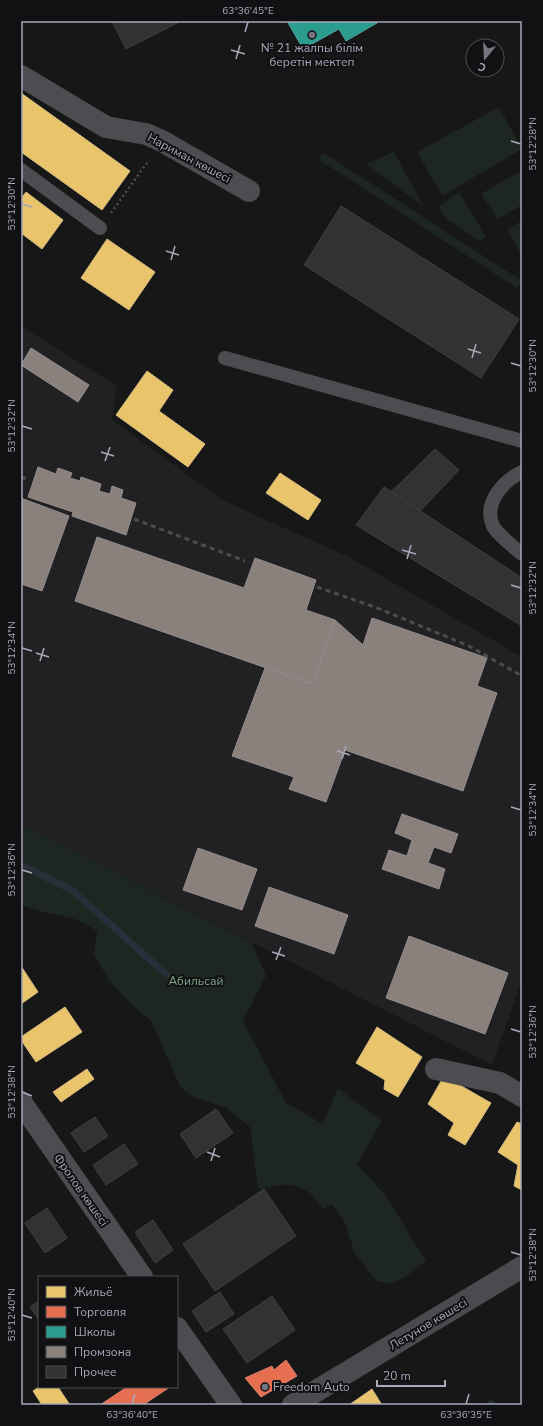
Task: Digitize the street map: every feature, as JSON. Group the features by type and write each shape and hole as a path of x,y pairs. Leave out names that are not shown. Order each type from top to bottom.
{"street":[{"name":"Нариман көшесі","path":"21,76 106,127 146,134 162,141 249,191"},
{"path":"436,1069 500,1083 522,1096"},
{"name":"Фролов көшесі","path":"21,1102 141,1276"},
{"name":"Летунов көшесі","path":"293,1405 522,1267"},
{"path":"178,1329 231,1405"}],"lane":[{"path":"21,170 100,228"},
{"path":"225,358 522,441"},
{"path":"522,472 510,478 494,496 491,511 493,527 522,554"}],"path":[{"path":"100,228 162,141"}],"shaded area":[{"path":"21,326 117,386 112,420 224,501 347,556 522,657 522,980 492,1065 21,824"}],"green space":[{"path":"499,107 522,149 442,196 417,152"},
{"path":"394,152 423,206 366,164"},
{"path":"324,153 522,281 517,288 318,159"},
{"path":"522,170 522,205 498,219 481,194"},
{"path":"459,192 486,237 479,241 446,218 438,207"},
{"path":"522,221 522,256 507,229"},
{"name":"Абильсай","path":"21,824 251,942 266,976 243,1021 286,1103 323,1124 338,1088 382,1121 357,1164 386,1196 426,1261 405,1277 391,1284 377,1281 355,1254 344,1220 332,1205 323,1209 309,1193 296,1186 280,1185 259,1189 250,1127 225,1107 195,1098 180,1087 152,1022 128,1001 109,980 94,955 97,932 80,921 40,911 21,904"}],"building: Жильё":[{"path":"21,93 130,171 102,210 21,152"},
{"path":"26,192 63,220 42,249 21,233 21,199"},
{"path":"107,239 155,272 129,310 81,278"},
{"path":"147,371 173,390 159,411 205,444 188,467 116,415"},
{"path":"280,473 321,500 308,520 266,493"},
{"path":"21,966 38,992 21,1004"},
{"path":"65,1007 82,1032 36,1062 21,1040 21,1037"},
{"path":"377,1027 422,1057 398,1097 384,1089 385,1080 356,1063"},
{"path":"87,1069 94,1079 61,1102 53,1092"},
{"path":"444,1076 491,1103 465,1145 448,1135 454,1123 428,1104"},
{"path":"517,1122 522,1124 522,1190 514,1186 518,1165 498,1152"},
{"path":"38,1388 59,1388 70,1405 42,1405 33,1391"},
{"path":"372,1389 382,1405 349,1405"}],"building: Торговля":[{"name":"Freedom Auto","path":"286,1360 297,1376 261,1397 245,1378 272,1366 274,1370"},
{"path":"126,1388 168,1388 143,1405 100,1405"}],"building: Школы":[{"name":"№ 21 жалпы білім беретін мектеп","path":"287,21 376,21 377,23 346,41 339,29 303,49"}],"building: Промзона":[{"path":"31,348 89,385 78,402 21,365"},
{"path":"38,467 56,474 58,468 72,473 70,478 80,481 81,477 101,484 99,491 110,494 112,486 123,490 121,498 136,503 126,535 72,516 73,512 28,497"},
{"path":"21,498 69,516 42,591 21,584"},
{"path":"97,537 244,588 255,558 316,580 306,610 335,620 312,684 75,601"},
{"path":"372,618 487,658 477,686 497,693 463,791 345,750 326,802 289,789 294,777 232,756 265,668 312,684 335,620 363,645"},
{"path":"402,814 458,834 451,853 434,847 428,863 445,869 439,889 382,869 389,850 407,856 412,840 395,833"},
{"path":"198,848 257,869 242,910 183,890"},
{"path":"269,887 348,915 334,954 255,926"},
{"path":"409,936 508,973 485,1034 386,998"}],"building: Прочее":[{"path":"112,21 179,21 179,22 126,49"},
{"path":"341,206 519,319 481,378 304,265"},
{"path":"435,449 459,470 420,511 391,492"},
{"path":"384,487 522,578 522,626 356,525"},
{"path":"216,1109 233,1133 196,1158 180,1134"},
{"path":"95,1117 108,1136 84,1152 71,1133"},
{"path":"124,1144 138,1164 106,1185 93,1165"},
{"path":"264,1189 296,1236 215,1291 183,1244"},
{"path":"47,1208 67,1238 45,1253 25,1223"},
{"path":"153,1220 173,1250 155,1263 135,1232"},
{"path":"220,1292 234,1314 206,1332 192,1311"},
{"path":"272,1296 295,1330 247,1363 223,1329"},
{"path":"38,1302 38,1319 30,1307"}],"waterway":[{"name":"Абильсай","path":"21,865 72,890 167,975"}],"railway":[{"path":"21,477 29,480"},
{"path":"134,519 245,561"},
{"path":"317,587 375,607 469,646 522,676"}],"place":[{"name":"№ 21 жалпы білім беретін мектеп","path":"312,35"},
{"name":"Freedom Auto","path":"265,1387"}]}
